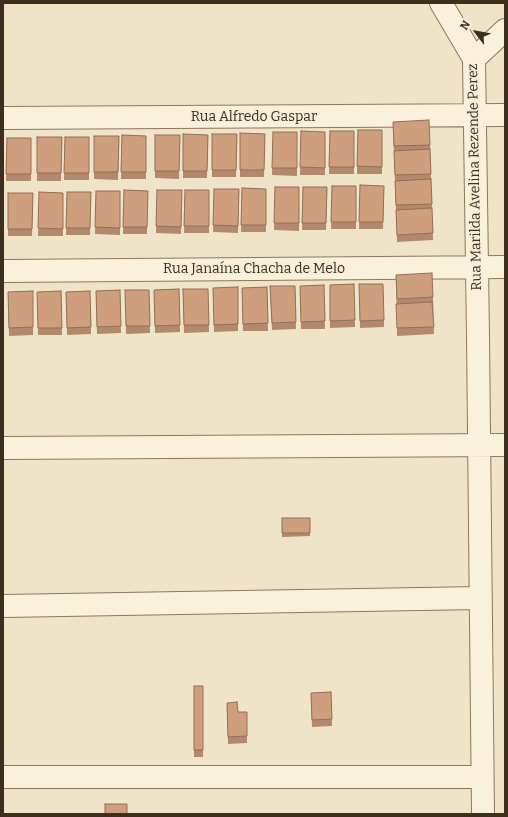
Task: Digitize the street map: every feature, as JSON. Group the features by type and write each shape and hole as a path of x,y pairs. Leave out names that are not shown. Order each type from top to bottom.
{"street":[{"name":"Rua Marilda Avelina Rezende Perez","path":"441,3 474,59 483,814"},
{"path":"474,59 505,30"},
{"name":"Rua Alfredo Gaspar","path":"3,118 505,115"},
{"name":"Rua Janaína Chacha de Melo","path":"3,270 505,267"},
{"path":"3,448 505,445"},
{"path":"3,606 480,598"},
{"path":"3,778 482,777"}],"building":[{"path":"429,120 430,145 394,146 393,122"},
{"path":"358,130 382,130 382,167 357,166"},
{"path":"301,131 325,132 325,168 300,167"},
{"path":"330,131 354,131 354,167 329,167"},
{"path":"273,132 297,132 297,168 272,168"},
{"path":"240,133 265,134 264,170 240,170"},
{"path":"183,134 208,135 207,171 183,171"},
{"path":"212,134 237,134 236,170 212,170"},
{"path":"122,135 146,136 146,172 121,172"},
{"path":"155,135 180,135 179,171 155,171"},
{"path":"94,136 119,136 118,172 94,172"},
{"path":"37,137 62,137 61,173 37,173"},
{"path":"65,137 89,137 89,173 64,173"},
{"path":"7,138 31,138 31,174 6,174"},
{"path":"430,149 431,174 395,175 394,151"},
{"path":"431,179 432,204 396,205 395,181"},
{"path":"360,185 384,186 383,222 359,222"},
{"path":"332,186 356,186 356,222 331,222"},
{"path":"275,187 299,187 299,223 274,223"},
{"path":"303,187 327,187 326,223 302,223"},
{"path":"242,188 266,189 266,225 241,225"},
{"path":"214,189 239,189 238,226 213,225"},
{"path":"124,190 148,191 147,227 123,227"},
{"path":"157,190 182,190 181,227 156,226"},
{"path":"185,190 209,190 209,226 184,226"},
{"path":"96,191 120,191 120,228 95,227"},
{"path":"39,192 63,193 63,229 38,228"},
{"path":"67,192 91,192 90,228 66,228"},
{"path":"8,193 33,193 32,229 8,229"},
{"path":"432,208 433,233 397,235 396,210"},
{"path":"432,273 433,297 397,299 396,275"},
{"path":"354,284 355,320 330,321 330,285"},
{"path":"359,284 383,284 384,320 360,321"},
{"path":"324,285 325,321 301,322 300,286"},
{"path":"270,286 295,286 296,322 272,323"},
{"path":"238,287 238,324 214,325 213,288"},
{"path":"267,287 268,323 243,324 242,288"},
{"path":"179,289 180,325 155,326 154,290"},
{"path":"183,289 208,289 209,325 184,325"},
{"path":"120,290 121,326 97,327 96,291"},
{"path":"125,290 149,290 150,326 126,326"},
{"path":"33,291 33,327 9,328 8,292"},
{"path":"61,291 62,328 38,328 37,292"},
{"path":"90,291 91,327 67,328 66,292"},
{"path":"432,302 434,327 397,328 396,304"},
{"path":"282,518 310,518 310,533 282,533"},
{"path":"194,686 203,686 203,750 194,750"},
{"path":"331,692 332,719 312,720 311,693"},
{"path":"237,702 238,712 247,712 247,736 228,737 227,703"},
{"path":"105,804 127,804 127,814 105,814"}]}
